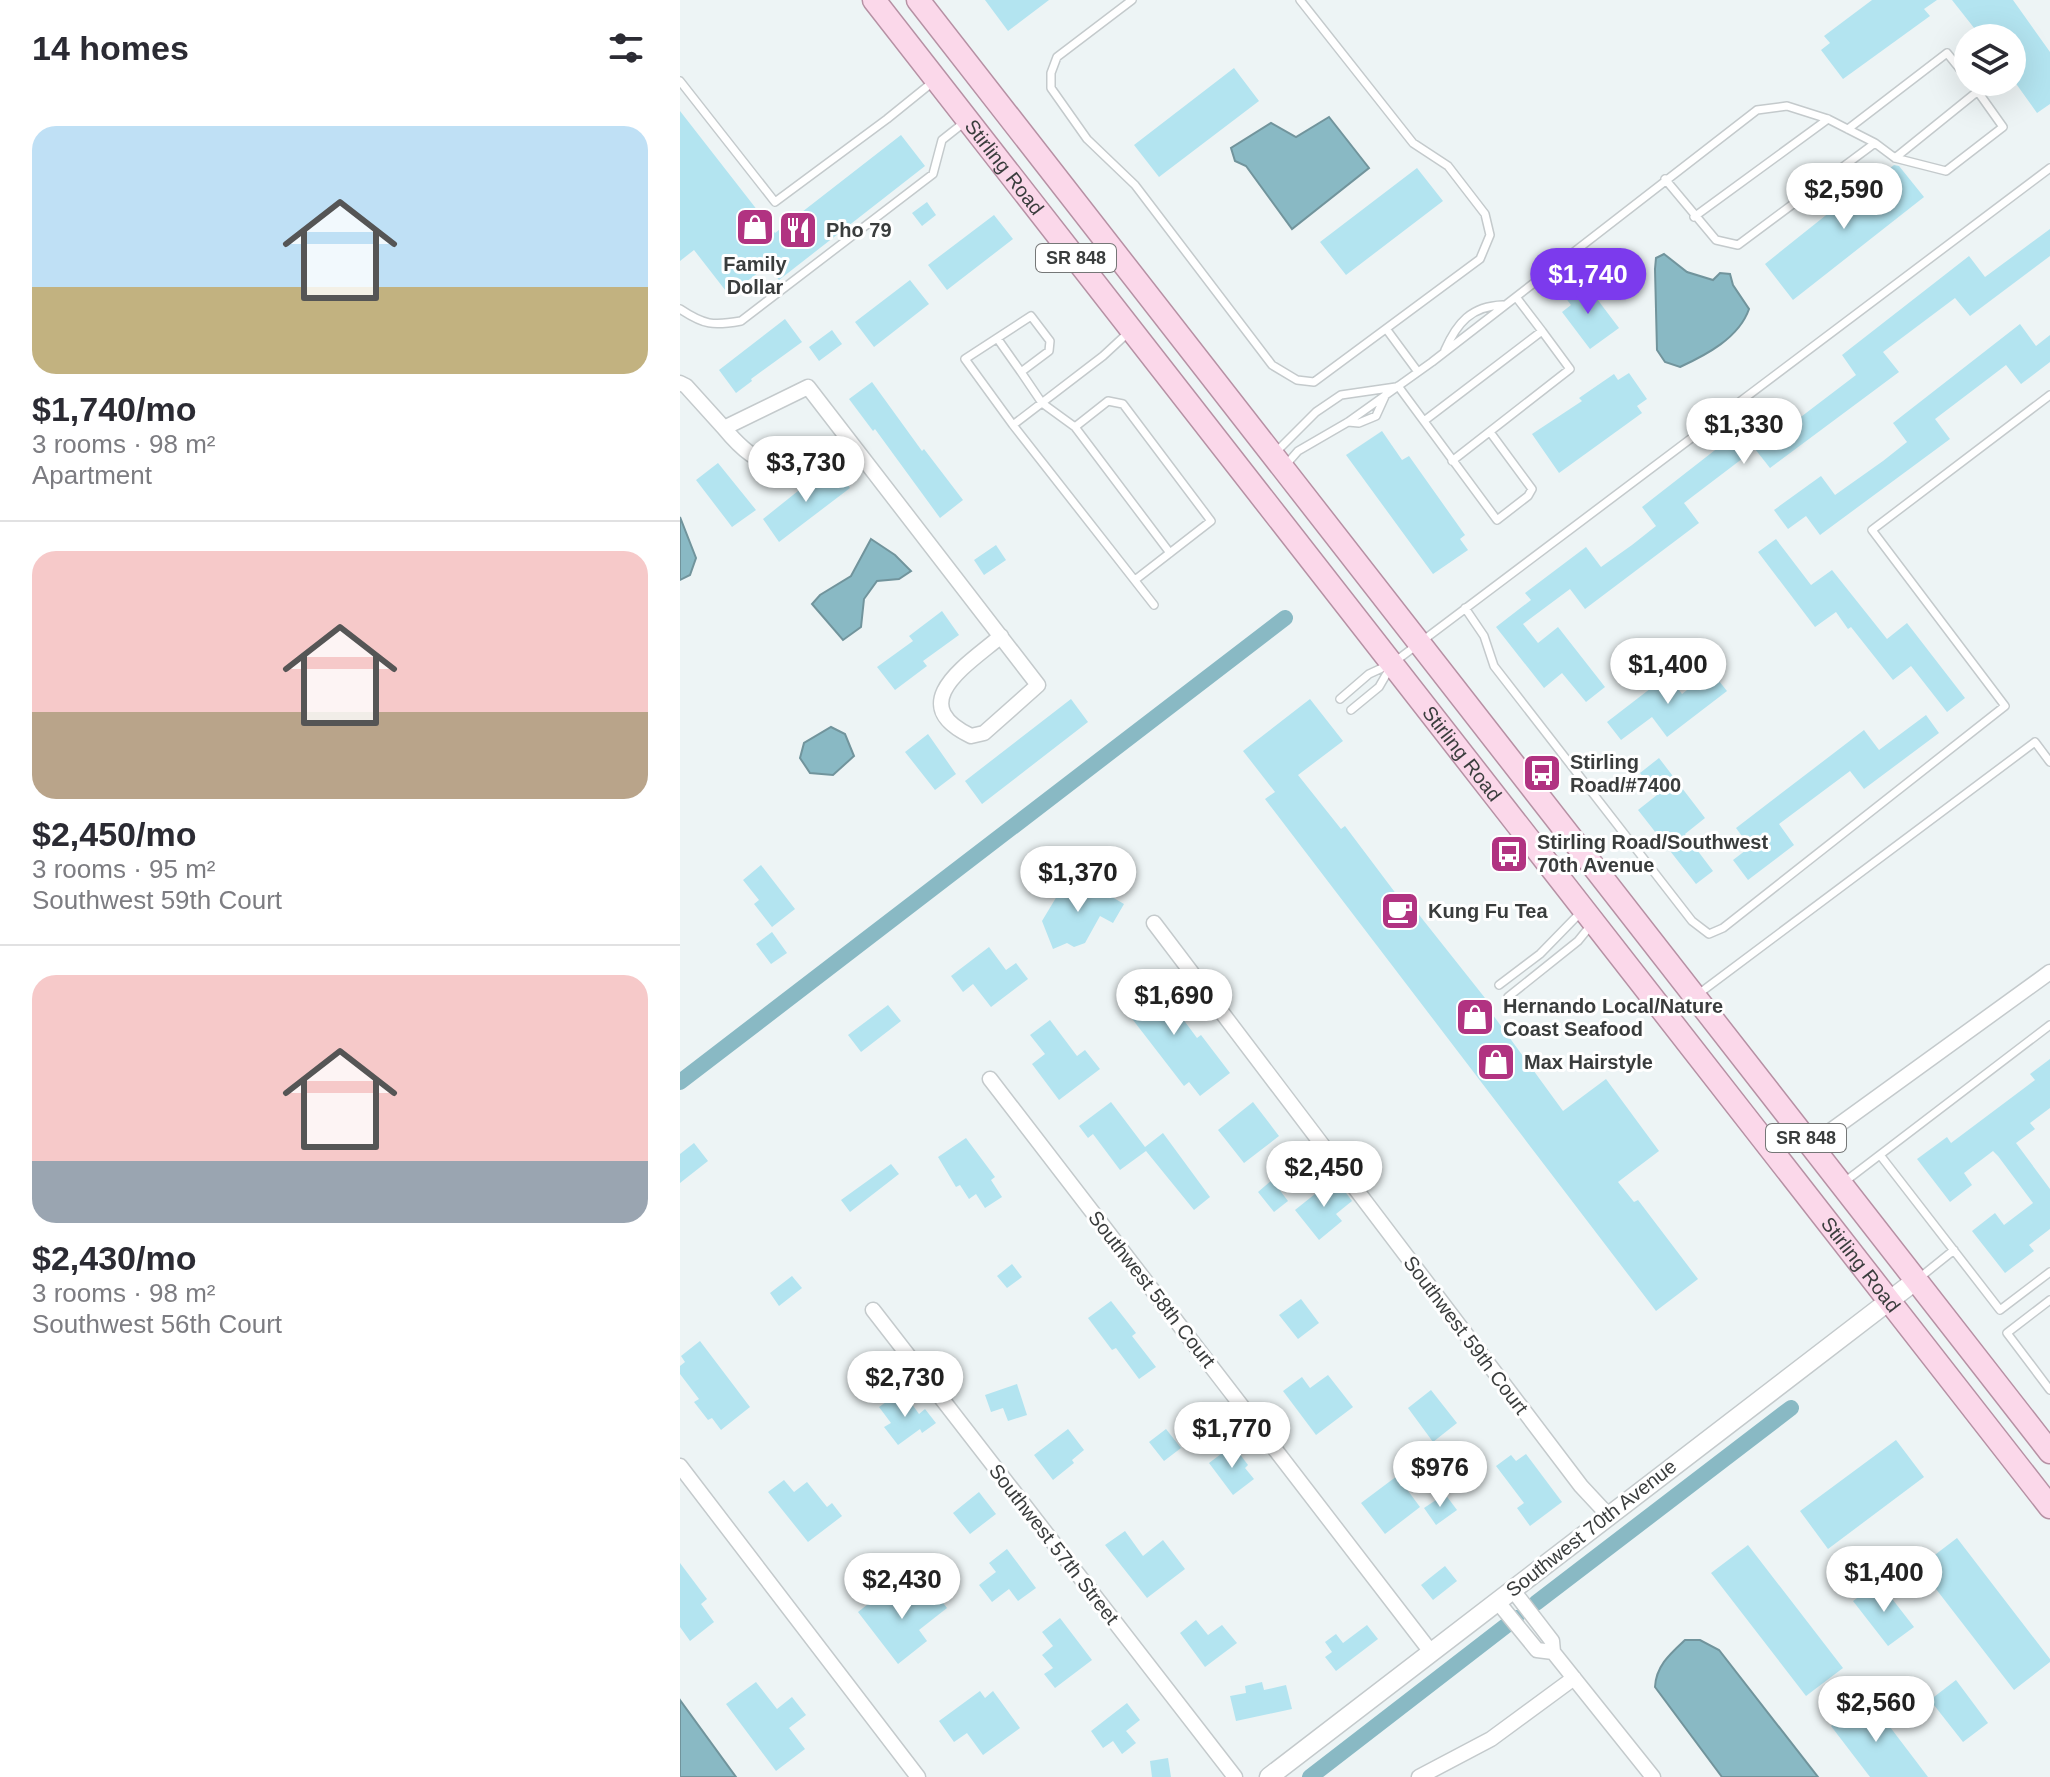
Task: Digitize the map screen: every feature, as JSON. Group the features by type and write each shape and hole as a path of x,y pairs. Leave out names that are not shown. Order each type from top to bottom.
{"main road":[{"name":"Stirling Road","path":"874,0 2050,1507"},
{"name":"Stirling Road","path":"918,0 2050,1452"},
{"path":"1668,1016 1695,997"}],"street":[{"path":"680,383 740,448 772,466 851,443"},
{"path":"724,428 808,387 1001,636 1038,685 984,733 971,736 952,723 943,710 940,697 946,684 1001,636"},
{"name":"Southwest 59th Court","path":"1154,923 1581,1486 1608,1515"},
{"path":"1811,1145 2050,972"},
{"name":"Southwest 58th Court","path":"990,1079 1431,1652"},
{"name":"Southwest 70th Avenue","path":"1269,1777 1915,1281"},
{"name":"Southwest 57th Street","path":"873,1310 1235,1777"},
{"path":"680,1466 918,1777"},
{"path":"1512,1589 1552,1641 1553,1652 1653,1777"},
{"path":"1497,1601 1537,1650 1553,1652"},
{"path":"1419,1777 1491,1739 1574,1678"}],"lane":[{"path":"1132,0 1057,57 1051,73 1051,88 1087,139 1135,185 1272,365 1297,380 1314,382 1480,259 1490,235 1485,214 1448,166 1413,143 1300,0"},
{"path":"1848,129 1947,53 1954,62"},
{"path":"680,81 775,202 936,79"},
{"path":"1895,158 1972,96"},
{"path":"1278,462 1348,422 1443,354 1757,110 1787,106 1828,119 1875,143 1895,158 1946,171 2003,127 1981,96"},
{"path":"1694,217 1828,119"},
{"path":"680,309 700,322 719,325 741,321 933,174 942,140 968,120"},
{"path":"1665,179 1716,240 1738,245 1875,143"},
{"path":"1340,699 1369,674 1393,663 1419,644 2050,168"},
{"path":"1452,461 1570,369 1516,297"},
{"path":"1443,354 1454,330 1464,318 1478,309 1505,305"},
{"path":"1021,372 1049,351 1050,341 1031,316 965,359 1154,605"},
{"path":"1013,425 1103,356 1131,329"},
{"path":"1387,330 1418,372"},
{"path":"1424,421 1542,331"},
{"path":"997,338 1042,403 1075,427 1170,553"},
{"path":"1278,462 1286,440 1341,395 1398,386"},
{"path":"1398,386 1497,520 1528,496 1532,489 1490,432"},
{"path":"1348,422 1371,420 1386,394"},
{"path":"1465,608 1484,636 1494,666 1692,921 1709,934 1723,928 2005,706 1872,530 2050,395"},
{"path":"1075,427 1108,401 1123,404 1211,521 1135,580"},
{"path":"1351,710 1379,687 1393,663"},
{"path":"1695,997 2035,742 2050,762"},
{"path":"1499,985 1589,915"},
{"path":"1508,997 1578,941 1589,915"},
{"path":"1841,1185 2050,1025"},
{"path":"1880,1155 2000,1310 2050,1272"},
{"path":"1915,1281 1954,1250"},
{"path":"2050,1300 2007,1333 2050,1390"}],"water":[{"path":"1329,117 1369,168 1292,229 1246,166 1235,161 1231,148 1271,123 1296,137"},
{"path":"1664,254 1687,272 1713,280 1720,273 1730,274 1733,285 1749,309 1730,337 1680,367 1665,362 1657,350 1655,269 1656,258"},
{"path":"680,517 696,558 690,575 680,580"},
{"path":"871,539 895,555 911,571 899,579 877,581 864,599 861,627 843,640 812,604 820,595 851,576"},
{"path":"831,727 845,734 854,756 833,775 810,773 800,758 804,743"},
{"path":"1685,1640 1700,1640 1719,1650 1818,1777 1722,1777 1655,1687 1661,1667"},
{"path":"680,1700 736,1777 680,1777"}],"building":[{"path":"985,0 1049,0 1008,31"},
{"path":"1872,0 1937,0 1924,9 1930,16 1843,79 1821,50 1830,43 1824,36"},
{"path":"1952,0 2013,0 2050,52 2050,104 2037,113 2025,96 2026,24 1971,24"},
{"path":"1234,68 1259,101 1159,177 1134,145"},
{"path":"680,111 775,233 901,135 925,166 779,280 767,266 729,295 694,250 680,261"},
{"path":"1894,165 1899,166 1924,197 1793,300 1765,264"},
{"path":"1417,168 1443,201 1346,275 1320,242"},
{"path":"927,202 936,215 922,226 912,213"},
{"path":"994,215 1013,239 947,290 928,265"},
{"path":"2050,229 2050,256 1970,316 1955,298 1883,352 1899,372 1770,468 1755,449 1684,503 1699,523 1585,609 1570,589 1523,624 1538,643 1558,627 1605,687 1586,702 1562,673 1544,688 1496,627 1531,600 1525,593 1586,547 1601,567 1632,545 1656,526 1642,507 1769,408 1785,429 1856,375 1842,355 1969,256 1985,277"},
{"path":"910,280 929,304 874,347 855,322"},
{"path":"1576,283 1585,295 1591,291 1619,328 1590,349 1562,312 1571,305 1562,293"},
{"path":"785,319 802,342 736,393 719,370"},
{"path":"2020,324 2036,346 2050,335 2050,362 2021,384 2006,365 1935,419 1950,439 1820,535 1806,516 1788,529 1774,510 1821,476 1835,495 1883,461 1907,442 1893,423"},
{"path":"832,330 842,344 819,361 809,347"},
{"path":"1629,373 1647,399 1637,406 1642,413 1559,473 1532,434 1582,401 1579,398 1614,374 1618,380"},
{"path":"872,382 922,451 924,449 963,500 940,518 875,429 873,431 849,399"},
{"path":"1382,431 1402,460 1409,456 1465,535 1460,539 1468,550 1433,574 1346,455"},
{"path":"718,463 756,510 732,527 696,480"},
{"path":"828,467 834,476 839,472 850,488 779,542 763,519"},
{"path":"1776,539 1811,585 1832,570 1887,639 1907,623 1965,698 1947,712 1911,666 1893,680 1836,612 1815,627 1758,552"},
{"path":"996,545 1006,560 984,575 974,560"},
{"path":"942,611 959,635 923,661 927,666 895,690 877,667 913,641 909,636"},
{"path":"1711,671 1727,691 1667,737 1652,717 1621,740 1607,722 1668,675 1682,694"},
{"path":"1071,699 1088,722 982,804 965,781"},
{"path":"1310,699 1343,741 1298,775 1341,829 1345,826 1412,915 1416,911 1485,998 1482,1000 1563,1111 1606,1079 1659,1151 1618,1182 1634,1202 1638,1200 1698,1279 1656,1311 1265,799 1275,792 1243,751"},
{"path":"1926,715 1939,733 1864,789 1850,771 1779,824 1794,845 1748,880 1733,860 1750,847 1736,828 1864,730 1879,750"},
{"path":"928,734 956,774 935,790 905,752"},
{"path":"1659,758 1705,818 1685,834 1713,871 1696,884 1638,810 1657,795 1640,773"},
{"path":"761,865 795,909 772,927 754,904 759,900 743,880"},
{"path":"1083,880 1124,904 1113,923 1100,916 1085,943 1074,947 1067,943 1053,949 1042,921 1066,881 1072,885"},
{"path":"772,932 787,953 771,964 756,944"},
{"path":"989,947 1006,970 1016,963 1028,979 991,1007 973,984 963,992 951,976"},
{"path":"1146,969 1197,1038 1201,1035 1230,1073 1200,1096 1189,1082 1184,1086 1123,1007 1140,994 1130,980"},
{"path":"888,1005 901,1021 861,1052 848,1035"},
{"path":"1050,1020 1077,1056 1085,1050 1100,1069 1059,1100 1032,1064 1045,1054 1030,1035"},
{"path":"2050,1059 2050,1108 2030,1123 2035,1129 2016,1143 2050,1189 2050,1229 2029,1245 2034,1251 2005,1273 1972,1231 1995,1213 2004,1225 2033,1203 1998,1156 1993,1151 1964,1173 1972,1185 1950,1202 1917,1159 1947,1137 1951,1143 2035,1080 2030,1074"},
{"path":"1111,1102 1145,1147 1163,1133 1210,1197 1194,1210 1146,1151 1120,1170 1093,1134 1088,1138 1079,1126"},
{"path":"1253,1102 1279,1136 1244,1163 1218,1130"},
{"path":"966,1138 995,1177 991,1180 1002,1197 985,1208 976,1194 969,1199 960,1185 956,1187 938,1157"},
{"path":"694,1143 708,1161 680,1183 680,1154"},
{"path":"891,1164 899,1174 850,1212 841,1200"},
{"path":"1335,1178 1352,1201 1336,1214 1342,1221 1319,1240 1295,1210"},
{"path":"1272,1180 1288,1201 1274,1212 1258,1192"},
{"path":"1012,1264 1022,1277 1007,1288 997,1276"},
{"path":"792,1276 802,1288 779,1306 770,1293"},
{"path":"1301,1299 1319,1323 1298,1339 1279,1315"},
{"path":"1111,1301 1136,1333 1132,1336 1156,1367 1139,1379 1088,1318"},
{"path":"700,1341 750,1407 721,1430 712,1418 708,1420 694,1402 699,1399 680,1374 680,1366 685,1362 681,1356"},
{"path":"1328,1375 1353,1407 1316,1435 1283,1391 1302,1377 1310,1388"},
{"path":"1017,1384 1027,1415 1008,1421 1003,1408 991,1412 985,1395"},
{"path":"1431,1390 1457,1423 1433,1442 1408,1408"},
{"path":"896,1395 903,1404 909,1400 919,1414 925,1409 936,1423 922,1433 920,1429 898,1445 884,1427 891,1423 879,1407"},
{"path":"1068,1429 1084,1450 1053,1480 1034,1455"},
{"path":"1166,1429 1181,1448 1164,1461 1149,1442"},
{"path":"1896,1440 1924,1477 1828,1549 1800,1511"},
{"path":"1233,1445 1254,1479 1233,1495 1209,1463"},
{"path":"1526,1454 1562,1502 1530,1526 1517,1508 1524,1503 1496,1466 1511,1455 1516,1461"},
{"path":"1397,1476 1420,1507 1385,1534 1361,1503"},
{"path":"784,1480 794,1492 807,1482 827,1507 832,1503 842,1516 808,1542 768,1492"},
{"path":"979,1492 996,1514 970,1534 953,1513"},
{"path":"1445,1494 1457,1510 1436,1525 1424,1508"},
{"path":"1125,1531 1143,1556 1163,1540 1185,1569 1147,1598 1105,1545"},
{"path":"1957,1538 2050,1659 2014,1690 1919,1567"},
{"path":"1748,1545 1843,1668 1806,1696 1711,1573"},
{"path":"1007,1549 1036,1588 1018,1601 1009,1589 992,1602 979,1585 996,1572 989,1563"},
{"path":"680,1563 707,1599 701,1604 714,1622 690,1641 680,1627"},
{"path":"1445,1566 1457,1581 1433,1600 1421,1585"},
{"path":"1879,1582 1914,1627 1888,1646 1853,1601"},
{"path":"931,1587 947,1608 919,1630 927,1641 898,1664 858,1612 887,1589 903,1609"},
{"path":"1060,1618 1092,1660 1055,1688 1044,1674 1053,1668 1042,1655 1053,1646 1042,1632"},
{"path":"1196,1620 1208,1635 1222,1625 1237,1643 1205,1667 1180,1633"},
{"path":"1367,1625 1378,1639 1336,1671 1325,1657 1332,1652 1325,1642 1336,1634 1343,1643"},
{"path":"1956,1680 1988,1723 1963,1742 1930,1700"},
{"path":"756,1682 777,1709 792,1697 806,1715 789,1728 805,1749 776,1771 726,1704"},
{"path":"1262,1682 1264,1690 1286,1685 1292,1709 1236,1721 1230,1696 1246,1693 1245,1686"},
{"path":"980,1691 985,1698 993,1691 1020,1728 983,1755 967,1733 954,1742 939,1721"},
{"path":"1868,1698 1928,1777 1870,1777 1831,1726"},
{"path":"1127,1703 1140,1720 1126,1731 1136,1743 1122,1754 1113,1741 1103,1748 1091,1731"},
{"path":"1168,1758 1171,1777 1152,1777 1150,1761"}],"waterway":[{"path":"680,1082 1285,618"},
{"path":"1536,1603 1791,1408"},
{"path":"1310,1777 1516,1618"}],"place":[{"name":"Family Dollar","path":"755,227"},
{"name":"Pho 79","path":"798,230"},
{"name":"Stirling Road/#7400","path":"1542,773"},
{"name":"Stirling Road/Southwest 70th Avenue","path":"1509,854"},
{"name":"Kung Fu Tea","path":"1400,911"},
{"name":"Hernando Local/Nature Coast Seafood","path":"1475,1017"},
{"name":"Max Hairstyle","path":"1496,1062"}]}
